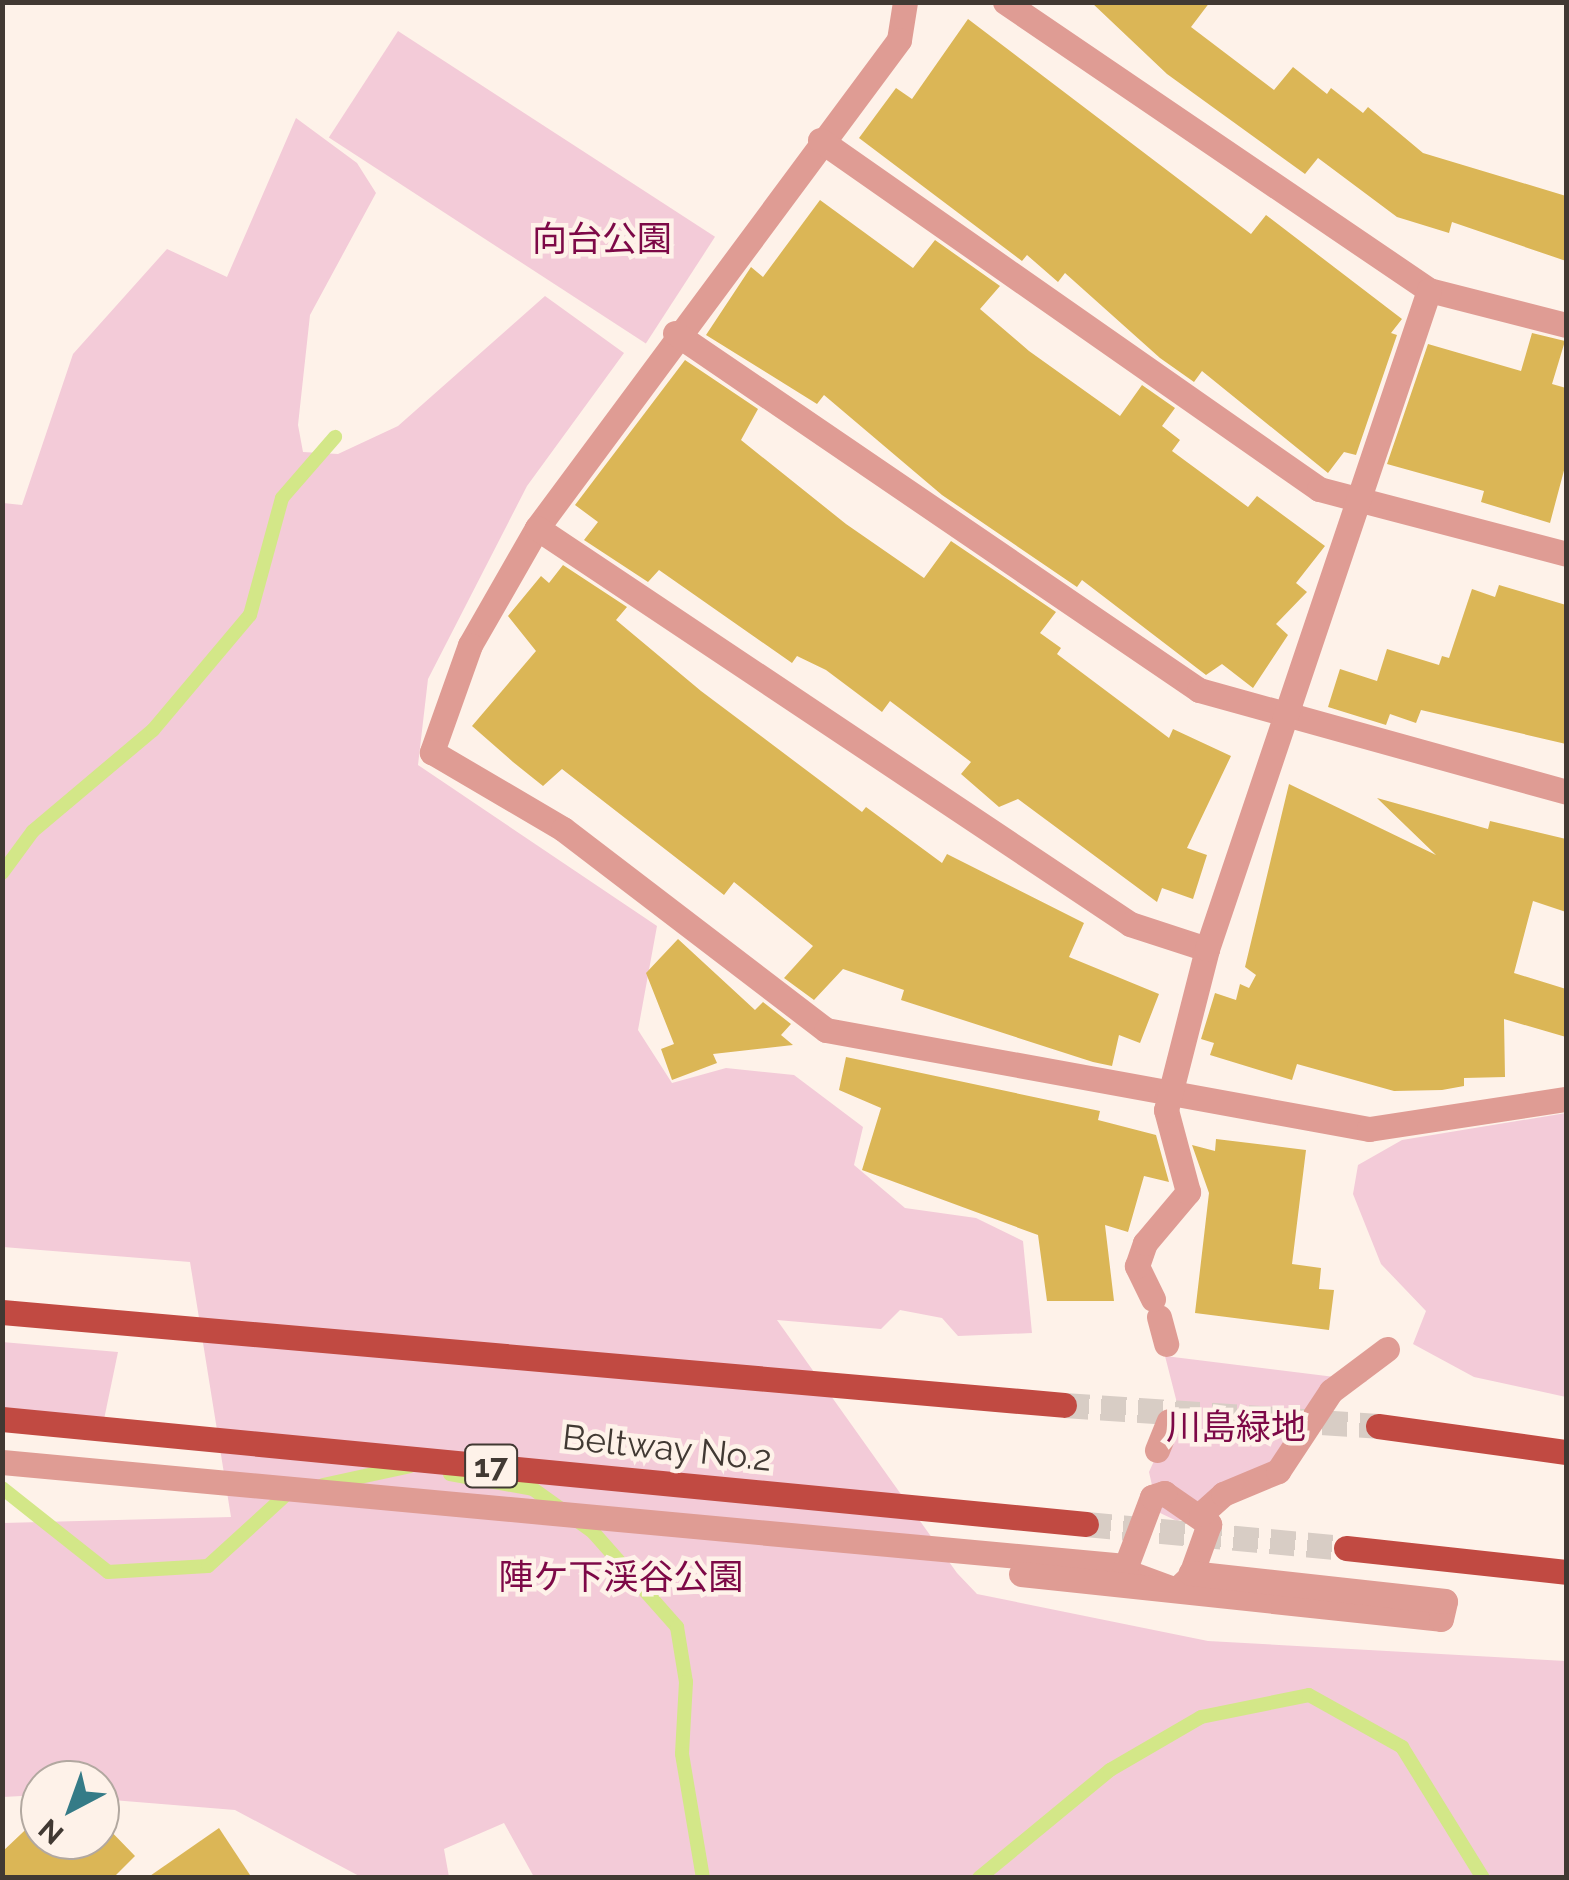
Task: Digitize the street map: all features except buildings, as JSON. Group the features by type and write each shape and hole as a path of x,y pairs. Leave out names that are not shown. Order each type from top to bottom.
{"main road":[{"path":"2,1312 1064,1405"},
{"name":"Beltway No.2","path":"2,1418 1086,1524"},
{"path":"1378,1426 1566,1452"},
{"path":"1346,1548 1566,1572"}],"street":[{"path":"905,2 899,40 675,332 537,528 470,646 432,752 563,829 826,1030 1170,1088 1369,1129 1566,1099"},
{"path":"1005,2 1430,290 1566,325"},
{"path":"820,140 1318,489 1566,554"},
{"path":"1166,1344 1156,1308 1137,1266 1146,1243 1188,1192 1166,1110 1170,1088 1207,949 1289,717 1430,290"},
{"path":"675,332 1199,690 1566,792"},
{"path":"537,528 1130,924 1207,949"},
{"path":"1202,1514 1224,1494 1278,1471 1331,1391 1386,1348"},
{"path":"1158,1450 1170,1421"},
{"path":"2,1462 1125,1566 1154,1588 1176,1590 1191,1573 1209,1524 1202,1514 1164,1493 1152,1497 1125,1566"},
{"path":"989,1554 1000,1571 1192,1598 1441,1620 1444,1601 1191,1573"}],"green space":[{"name":"向台公園","path":"398,31 715,237 646,343 329,138"},
{"name":"陣ケ下渓谷公園","path":"296,118 357,163 376,193 310,315 298,425 303,452 338,454 398,426 545,296 624,353 527,486 428,679 418,765 657,926 638,1030 672,1083 726,1068 794,1075 863,1127 854,1165 905,1208 976,1218 1023,1241 1032,1333 958,1336 942,1318 900,1310 881,1329 777,1320 957,1573 977,1594 1208,1641 1566,1661 1566,1877 534,1877 504,1823 444,1849 449,1877 361,1877 235,1810 120,1801 120,1760 20,1760 20,1796 3,1797 3,1523 231,1517 190,1262 3,1247 3,503 22,505 73,354 167,249 227,277"},
{"path":"1566,1113 1566,1397 1474,1377 1413,1344 1426,1311 1381,1264 1353,1194 1358,1165 1402,1140"},
{"path":"2,1342 118,1352 102,1429 3,1421"},
{"name":"川島緑地","path":"1165,1356 1367,1381 1332,1398 1286,1479 1177,1521 1158,1512 1149,1472 1178,1407"}],"waterway":[{"path":"2,873 33,831 153,730 250,615 282,498 335,437"},
{"path":"323,1485 410,1466"},
{"path":"450,1474 533,1489 593,1532 677,1627 686,1682 682,1754 703,1878"},
{"path":"2,1488 108,1572 208,1566 288,1493"},
{"path":"979,1878 1110,1770 1201,1717 1309,1695 1402,1747 1483,1878"}],"tunnel":[{"path":"1064,1405 1378,1426"},
{"path":"1086,1524 1346,1548"}]}
